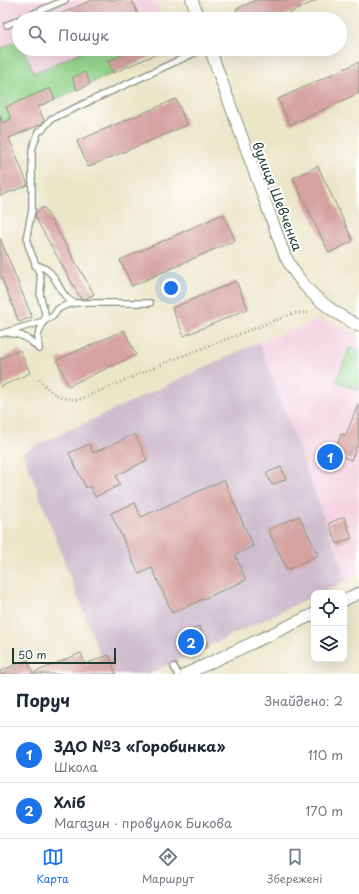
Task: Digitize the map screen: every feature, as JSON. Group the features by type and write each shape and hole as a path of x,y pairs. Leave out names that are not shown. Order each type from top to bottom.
{"street":[{"path":"192,0 196,12"},
{"name":"вулиця Шевченка","path":"213,56 284,256 298,278 315,297 336,313 359,326"},
{"path":"347,599 359,593"},
{"path":"186,674 311,615"}],"lane":[{"path":"37,12 65,0"},
{"path":"7,25 12,23"},
{"path":"1,334 17,334 25,337 32,341 39,349 38,335 44,321 45,313 40,295 40,275 28,245 27,234 32,203 32,150 38,132 42,130 51,120 188,56"},
{"path":"35,265 48,270 58,283 61,291 67,299 74,303"},
{"path":"1,334 44,321 53,316 58,309 74,303 150,303"},
{"path":"174,667 178,674"}],"path":[{"path":"39,379 54,395 66,400 78,400 167,362 294,313 309,313"}],"shaded area":[{"path":"0,0 155,0 159,12 12,12 12,56 152,56 0,124"},
{"path":"319,319 359,334 359,572 347,580 259,342"},
{"path":"259,342 347,580 326,590 311,590 311,597 149,674 107,674 23,452"}],"green space":[{"path":"12,43 12,56 26,56 34,73 72,56 135,56 138,62 0,124 0,49"},
{"path":"350,347 359,350 359,391 336,381"}],"building":[{"path":"92,0 132,0 137,12 64,12"},
{"path":"256,0 317,0 292,12 238,12 236,9"},
{"path":"120,56 152,56 113,73 108,61"},
{"path":"359,62 359,93 290,125 278,99"},
{"path":"85,72 90,84 77,90 72,78"},
{"path":"50,88 55,99 38,107 44,120 42,124 9,138 28,185 0,196 0,116 3,123 11,119 6,107"},
{"path":"176,99 187,125 88,167 77,141"},
{"path":"318,166 353,241 329,253 293,178"},
{"path":"44,207 94,294 86,299 81,299 35,217 36,212"},
{"path":"223,214 235,240 132,286 120,260"},
{"path":"0,238 32,317 19,322 0,274"},
{"path":"236,281 248,309 184,336 172,308"},
{"path":"124,330 136,355 68,386 57,360"},
{"path":"20,350 30,373 0,387 0,359"},
{"path":"358,404 359,447 357,446 351,460 334,454 341,434 346,435"},
{"path":"135,434 147,460 116,476 120,485 95,497 90,486 86,488 69,453 89,444 93,453"},
{"path":"281,467 286,479 272,485 266,473"},
{"path":"224,480 253,546 235,555 246,580 172,613 152,568 139,574 111,513 135,503 141,517"},
{"path":"299,516 318,555 287,570 268,530"},
{"path":"344,517 352,538 337,544 329,523"},
{"path":"199,626 208,646 184,657 175,638"},
{"path":"81,653 85,664 109,655 116,674 0,674 0,671 27,660 33,673"}],"place":[{"name":"ЗДО №3 «Горобинка»","path":"330,457"},
{"name":"Хліб","path":"191,642"}]}
